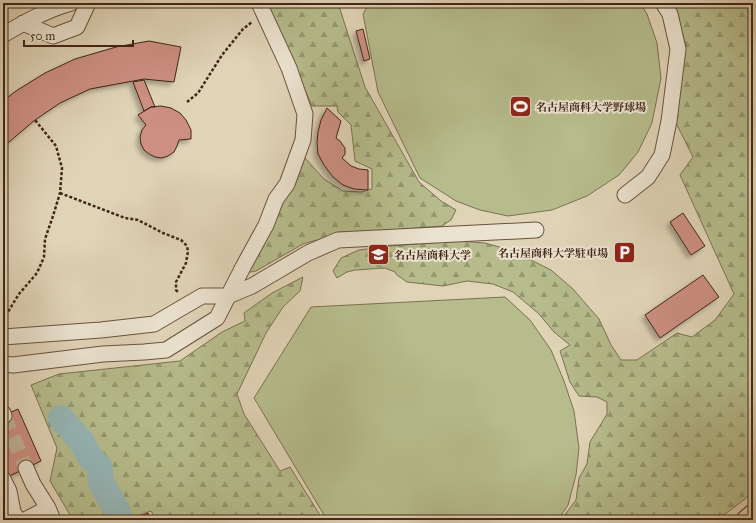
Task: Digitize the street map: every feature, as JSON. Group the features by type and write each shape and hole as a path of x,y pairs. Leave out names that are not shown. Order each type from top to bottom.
{"main road":[{"path":"746,520 753,514"}],"lane":[{"path":"3,35 23,23 55,8 71,3"},
{"path":"23,23 52,36 77,27 88,3"},
{"path":"625,195 648,177 662,155 669,121 678,49 670,14 663,3"},
{"path":"3,364 13,365 103,354 166,350 217,318 266,225 276,199 286,184 303,140 305,114 288,68 261,8"},
{"path":"3,337 101,330 154,324 202,296 228,296 252,286 308,253 338,240 536,230"},
{"path":"25,520 51,514 33,484 26,468"},
{"path":"3,479 9,491 12,512 18,520"}],"path":[{"path":"187,102 198,93 222,54 261,8"},
{"path":"3,320 19,294 37,273 44,257 45,239 54,216 60,193 62,168 56,146 35,120"},
{"path":"60,193 125,218 138,220 163,233 181,240 187,246 188,251 186,263 176,282 176,290 190,303"}],"green space":[{"path":"266,3 338,3 365,87 419,182 441,201 456,210 451,220 442,226 338,234 303,244 256,271 245,273 304,157 324,179 343,191 361,192 372,189 372,169 355,161 351,125 338,112 337,106 312,106"},
{"name":"名古屋商科大学野球場","path":"369,3 640,3 647,14 657,43 661,78 652,123 638,152 619,175 587,196 552,210 508,216 480,210 456,201 420,178 378,92 363,14"},
{"path":"672,3 753,3 753,493 717,520 561,520 576,500 579,478 587,464 590,442 607,414 607,402 597,397 579,396 570,382 560,351 570,345 554,332 539,314 513,292 493,284 467,281 443,286 407,282 395,272 385,268 355,270 347,272 337,278 333,271 341,258 359,250 456,241 485,243 503,248 551,270 572,288 599,319 611,345 621,360 637,360 677,333 692,337 715,320 734,294 680,175 693,157 675,121 686,45"},
{"path":"303,277 300,291 283,307 266,333 237,394 244,414 280,471 290,467 323,520 156,520 151,511 126,520 73,520 50,481 57,448 31,385 59,374 180,361 222,332 245,321 244,313 272,293"},
{"path":"505,297 530,320 551,350 564,381 574,411 579,448 576,475 568,505 558,520 327,520 254,398 311,307"}],"building":[{"path":"363,29 370,59 364,61 356,31"},
{"path":"149,41 181,47 174,82 144,79 90,89 60,103 35,120 3,148 3,101 16,91 45,73 75,59 116,47"},
{"path":"144,80 155,107 151,107 144,111 133,82"},
{"path":"161,106 171,108 180,113 186,120 191,130 191,139 179,140 174,152 162,158 155,157 144,150 140,137 142,130 146,125 138,115 151,107"},
{"path":"327,108 341,121 336,138 345,148 345,154 342,158 351,166 368,170 368,190 354,189 343,185 333,177 318,154 318,132 321,120"},
{"path":"683,213 705,246 691,255 670,222"},
{"path":"703,275 719,297 660,338 645,315"},
{"path":"18,409 41,461 3,479 3,416"},
{"path":"148,513 151,520 133,520"}],"waterway":[{"path":"61,418 82,442 90,457 100,468 101,483 117,510 120,520"}],"tunnel":[{"path":"4,416 26,468"}],"place":[{"name":"名古屋商科大学野球場","path":"521,107"},
{"name":"名古屋商科大学駐車場","path":"624,253"},
{"name":"名古屋商科大学","path":"378,255"}]}
